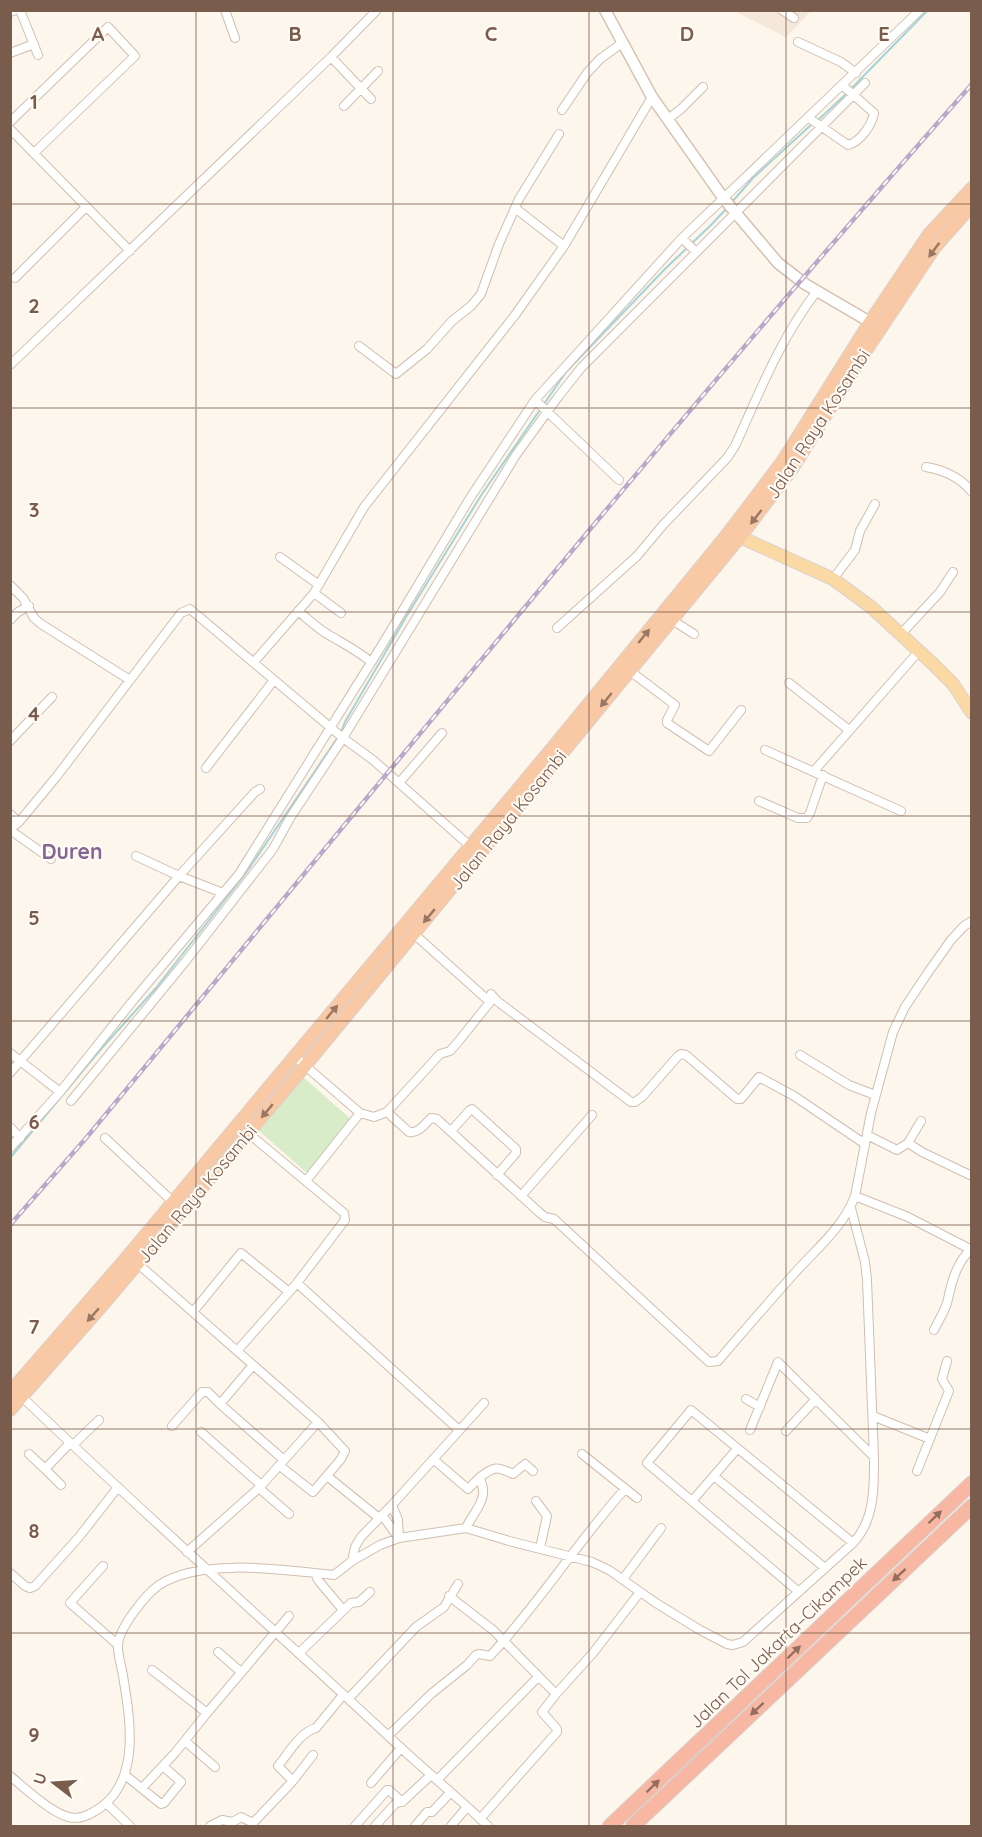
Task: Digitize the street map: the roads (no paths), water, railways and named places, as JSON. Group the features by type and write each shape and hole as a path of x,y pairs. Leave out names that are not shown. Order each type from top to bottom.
{"highway":[{"name":"Jalan Raya Kosambi","path":"130,1266 173,1202 726,536 782,462 870,322 929,234 972,188"},
{"name":"Jalan Raya Kosambi","path":"10,1410 16,1394 305,1066 740,537 792,469 865,352 935,247 972,205"},
{"name":"Jalan Tol Jakarta–Cikampek","path":"610,1827 972,1483"},
{"name":"Jalan Tol Jakarta–Cikampek","path":"633,1827 972,1506"}],"main road":[{"path":"605,10 652,97 730,206 778,263 800,281 870,322"},
{"path":"740,537 833,579 871,607 952,684 972,713"}],"street":[{"path":"20,10 38,55"},
{"path":"225,10 235,38"},
{"path":"10,365 332,57 377,10"},
{"path":"782,10 794,18"},
{"path":"10,1148 60,1092 91,1064 231,891 273,849 285,814 337,732 371,662 476,489 540,406 683,240 730,206 847,91 856,73 920,10"},
{"path":"10,122 108,27 135,56 34,153"},
{"path":"798,42 841,62 856,73"},
{"path":"562,110 593,66 622,43"},
{"path":"10,53 34,44"},
{"path":"332,57 371,99"},
{"path":"344,106 378,71"},
{"path":"70,1101 91,1064 243,879 516,455 540,406 581,368 694,250 730,206 814,122 847,91 865,83"},
{"path":"668,119 703,87"},
{"path":"814,122 848,144 853,144 870,125 874,113 847,91"},
{"path":"254,662 317,589 364,507 515,315 564,246 652,97"},
{"path":"10,129 130,251"},
{"path":"359,346 396,374 427,349 452,321 471,306 481,294 499,244 524,188 559,134"},
{"path":"15,278 86,207"},
{"path":"515,208 564,246"},
{"path":"683,240 694,250"},
{"path":"557,628 637,556 663,525 727,458 735,446 787,334 817,291"},
{"path":"540,406 619,480"},
{"path":"926,467 946,472 963,482 972,492"},
{"path":"833,579 855,550 860,531 875,504"},
{"path":"280,557 341,613"},
{"path":"901,634 940,592 952,572"},
{"path":"10,585 29,606 34,618 41,624 130,680"},
{"path":"10,620 29,606"},
{"path":"51,859 10,829 19,822 57,776 186,609 193,610 274,680 373,760 470,846"},
{"path":"298,611 324,632 340,640 352,650 356,650 371,662"},
{"path":"672,620 694,634"},
{"path":"814,771 919,651"},
{"path":"630,671 675,705 666,720 667,723 706,750 710,750 741,710"},
{"path":"207,768 274,680"},
{"path":"789,683 849,730"},
{"path":"10,741 52,697"},
{"path":"399,783 442,733"},
{"path":"765,750 901,811"},
{"path":"759,801 798,818 807,818 824,775"},
{"path":"10,1073 179,876 260,789"},
{"path":"10,814 19,822"},
{"path":"136,856 179,876 231,891"},
{"path":"387,1112 409,1132 416,1132 431,1118 437,1119 521,1197 545,1217 554,1219 709,1362 718,1361 830,1236 851,1208 875,1095 893,1032 905,1007 951,940 972,921"},
{"path":"295,1057 360,1113 374,1117 387,1112 440,1054 450,1051 490,1002 414,934"},
{"path":"491,994 497,1001 627,1100 635,1102 642,1097 681,1054 686,1055 737,1099 741,1099 759,1077 794,1096 865,1144"},
{"path":"10,1053 60,1092"},
{"path":"800,1055 849,1085 875,1095"},
{"path":"452,1131 472,1109 516,1149 516,1153 497,1175"},
{"path":"306,1180 360,1113"},
{"path":"521,1197 592,1115"},
{"path":"867,1135 897,1150 908,1143 921,1121"},
{"path":"10,1127 20,1138"},
{"path":"237,1351 297,1283 345,1220 344,1213 248,1133"},
{"path":"105,1138 173,1202"},
{"path":"908,1143 972,1176"},
{"path":"855,1196 908,1217 971,1249 961,1260 949,1291 947,1303 934,1330"},
{"path":"11,1778 66,1816 83,1817 106,1803 125,1775 129,1719 118,1645 124,1627 154,1589 174,1578 206,1569 272,1569 334,1575 352,1561 380,1545 399,1538 466,1527 509,1541 592,1562 623,1579 700,1630 723,1642 734,1644 743,1642 853,1543 863,1530 872,1503 874,1457 867,1280 865,1262 851,1208"},
{"path":"193,1312 241,1252 289,1292"},
{"path":"130,1266 193,1312 318,1422 345,1451 342,1459 311,1492 208,1392 202,1392 172,1426"},
{"path":"297,1283 459,1431"},
{"path":"917,1471 949,1391 942,1379 946,1361"},
{"path":"750,1431 777,1362 874,1457"},
{"path":"220,1404 253,1365"},
{"path":"16,1394 488,1827"},
{"path":"746,1399 760,1407"},
{"path":"786,1431 816,1399"},
{"path":"352,1561 358,1541 484,1403"},
{"path":"799,1592 647,1463 691,1410 853,1543"},
{"path":"873,1416 930,1439"},
{"path":"45,1470 99,1420"},
{"path":"188,1552 260,1486 318,1422"},
{"path":"201,1432 289,1514"},
{"path":"692,1501 737,1449"},
{"path":"29,1454 61,1485"},
{"path":"582,1454 637,1498"},
{"path":"434,1459 468,1489 479,1478 496,1468 505,1469 513,1474 525,1464 533,1471"},
{"path":"663,1477 668,1469"},
{"path":"327,1476 381,1516 399,1538"},
{"path":"715,1477 825,1568"},
{"path":"466,1527 483,1500 484,1489 479,1478"},
{"path":"10,1573 25,1586 30,1588 35,1586 79,1537 118,1487"},
{"path":"388,1736 476,1655 490,1656 625,1489"},
{"path":"536,1501 547,1516 540,1548"},
{"path":"392,1505 398,1520 399,1538"},
{"path":"623,1579 661,1528"},
{"path":"103,1566 70,1603 118,1645"},
{"path":"315,1573 318,1580 343,1610"},
{"path":"292,1780 278,1766 299,1740 310,1730 316,1728 416,1627 444,1607 458,1584"},
{"path":"299,1653 351,1603 359,1602 370,1592"},
{"path":"480,1819 523,1768 556,1734 557,1729 542,1712 593,1653 640,1592"},
{"path":"449,1596 493,1630 556,1694"},
{"path":"142,1788 185,1742 289,1616"},
{"path":"218,1652 241,1672"},
{"path":"152,1670 207,1713"},
{"path":"375,1827 395,1804 402,1802 434,1777 538,1677"},
{"path":"185,1742 215,1767"},
{"path":"371,1784 401,1748"},
{"path":"210,1827 222,1820 234,1822 242,1817 253,1823 292,1782 313,1755"},
{"path":"125,1775 158,1803 164,1803 181,1782 163,1766"},
{"path":"355,1827 387,1790 402,1802"},
{"path":"415,1827 427,1812 432,1812 450,1793"},
{"path":"106,1803 130,1827"},
{"path":"451,1827 467,1808"}],"waterway":[{"path":"817,121 928,10"},
{"path":"732,202 753,178 812,124"},
{"path":"341,732 406,617 482,494 566,372 727,208"},
{"path":"10,1158 101,1049 156,988 246,873 338,737"}],"railway":[{"path":"10,1225 87,1137 635,475 972,84"}],"district":[{"name":"Duren","path":"72,851"}]}
